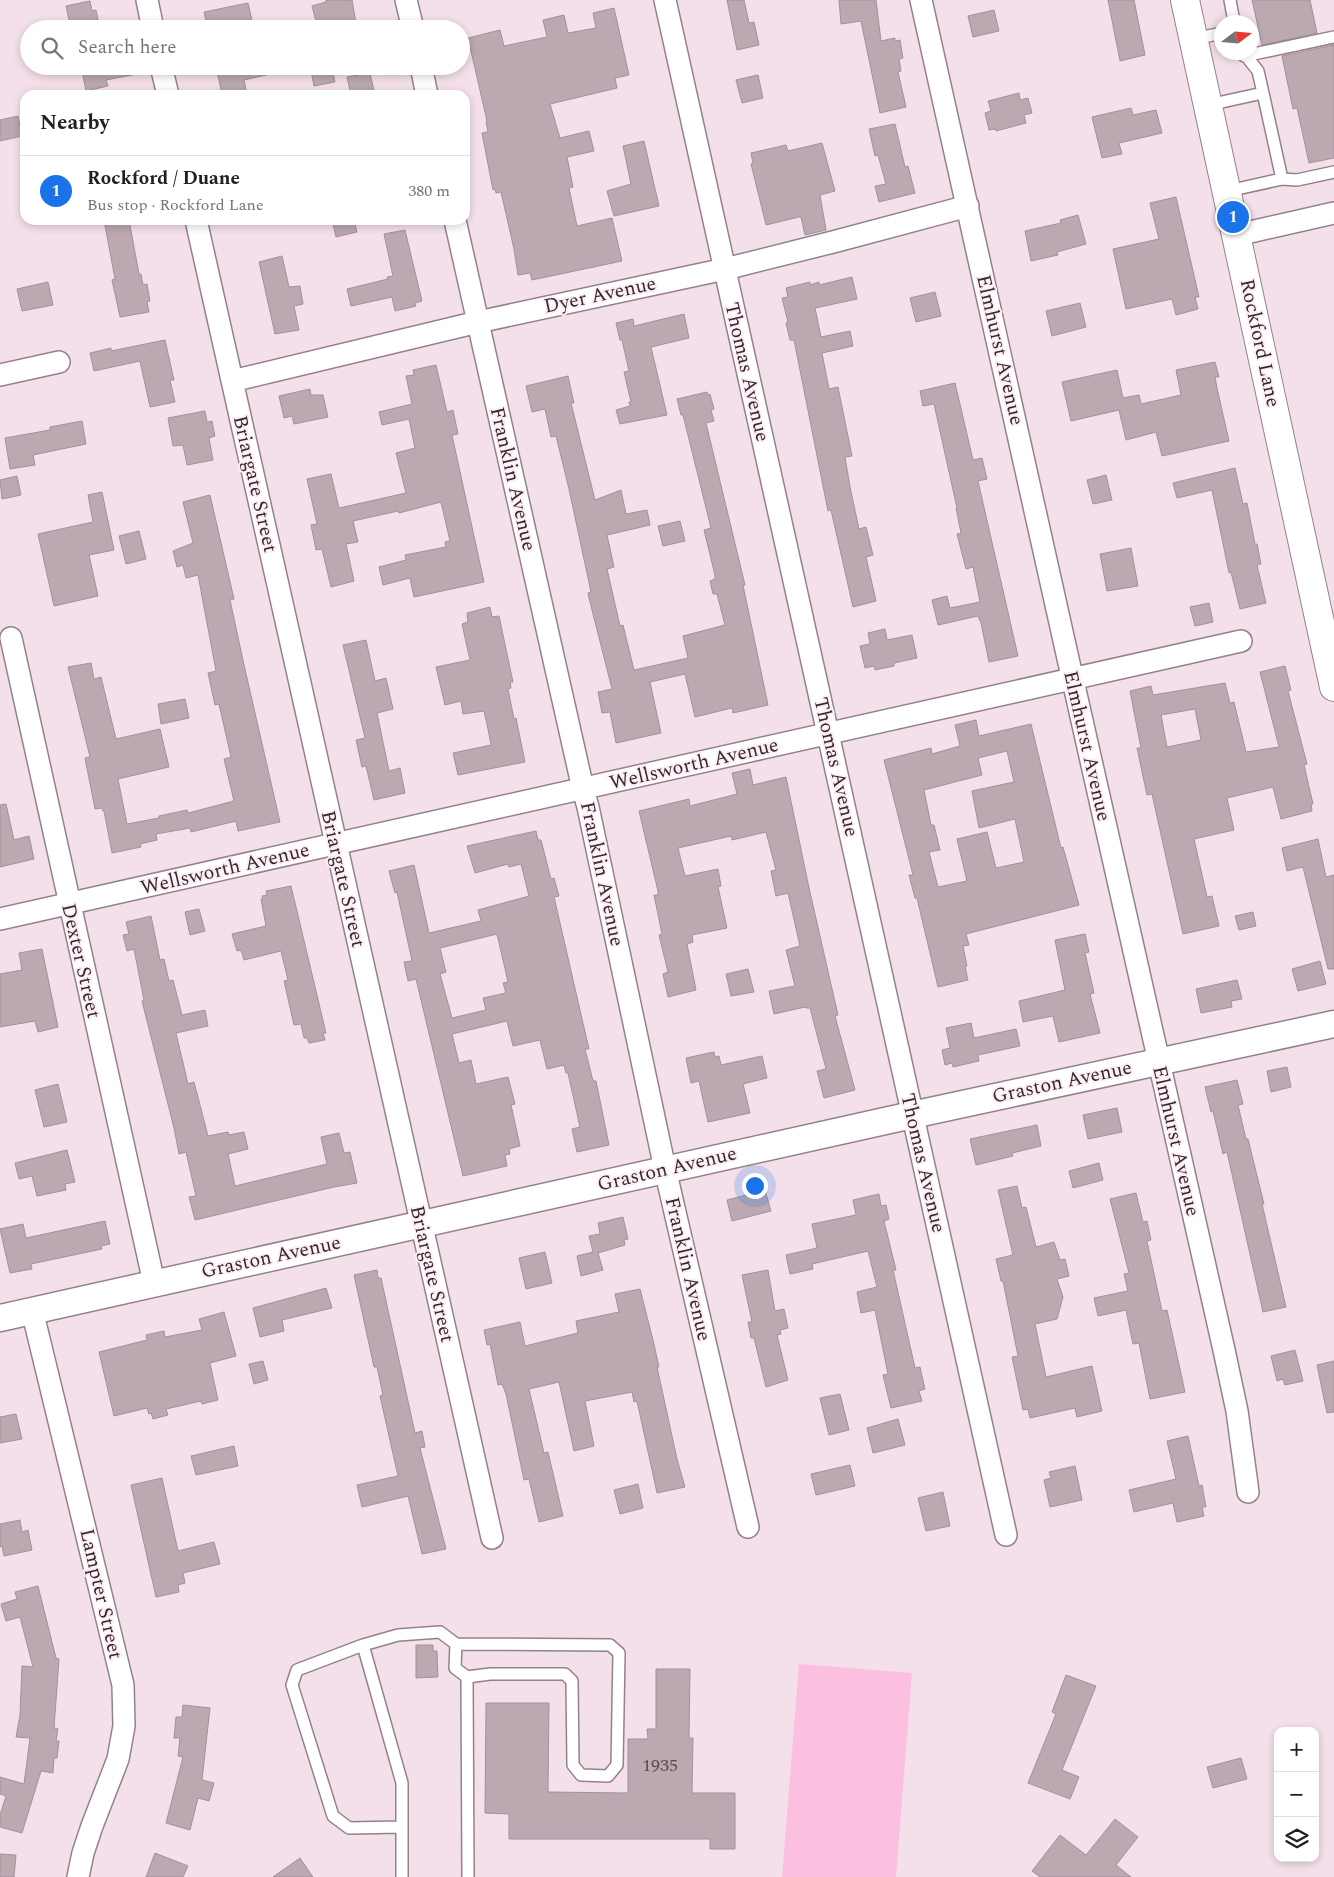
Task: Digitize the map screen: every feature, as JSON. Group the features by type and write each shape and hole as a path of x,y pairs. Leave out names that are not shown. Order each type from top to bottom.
{"main road":[{"name":"Rockford Lane","path":"1185,0 1228,191 1334,687"}],"street":[{"path":"146,0 151,20"},
{"path":"406,0 410,20"},
{"name":"Thomas Avenue","path":"665,0 1006,1535"},
{"name":"Elmhurst Avenue","path":"921,0 1237,1411 1248,1492"},
{"path":"163,75 167,90"},
{"path":"423,75 426,90"},
{"name":"Dyer Avenue","path":"232,381 478,322 724,269 968,206"},
{"path":"1237,234 1334,213"},
{"name":"Briargate Street","path":"197,225 326,806 492,1538"},
{"name":"Franklin Avenue","path":"456,225 588,807 665,1169 748,1527"},
{"path":"0,375 59,362"},
{"name":"Dexter Street","path":"11,638 68,904 154,1283"},
{"name":"Wellsworth Avenue","path":"0,918 1240,641"},
{"name":"Graston Avenue","path":"0,1318 665,1169 1334,1024"},
{"name":"Lampter Street","path":"32,1310 123,1685 124,1726 118,1759 92,1826 83,1853 78,1877"}],"lane":[{"path":"1230,0 1233,15"},
{"path":"1194,39 1214,35"},
{"path":"1259,51 1334,37"},
{"path":"1249,60 1258,70 1282,179"},
{"path":"1208,105 1263,93"},
{"path":"1228,191 1282,179 1297,180 1334,172"},
{"path":"402,1827 349,1828 333,1816 292,1685 297,1670 363,1645 398,1635 440,1632 456,1644 610,1645 619,1653 617,1765 608,1776 581,1775 573,1765 572,1682 565,1674 490,1674 467,1676 456,1668 456,1644"},
{"path":"363,1645 402,1783 402,1877"},
{"path":"467,1676 468,1877"}],"shaded area":[{"path":"799,1664 912,1673 896,1877 782,1877"}],"building":[{"path":"326,0 352,0 355,20 316,20 312,6 326,2"},
{"path":"727,0 744,0 749,23 754,22 759,45 737,50"},
{"path":"839,0 876,0 881,41 895,38 895,41 900,40 903,58 899,59 901,71 898,72 906,107 880,113 861,21 841,24"},
{"path":"1108,0 1134,0 1145,55 1120,61"},
{"path":"1252,0 1310,0 1317,33 1262,45 1259,32 1259,15 1255,15"},
{"path":"90,1 92,11 96,10 98,20 69,20 66,6"},
{"path":"248,3 252,20 206,20 204,12"},
{"path":"614,8 629,75 615,78 617,88 550,104 560,138 589,131 594,151 567,157 573,187 569,188 577,226 612,218 622,261 532,280 530,273 518,275 501,192 496,193 495,189 493,190 482,133 488,132 487,121 470,47 470,38 500,30 504,46 547,37 543,20 564,15 568,33 596,28 593,13"},
{"path":"994,10 999,31 973,37 968,16"},
{"path":"1334,45 1334,158 1309,163 1297,108 1293,109 1282,56"},
{"path":"83,75 132,75 106,80 108,86 86,90"},
{"path":"218,75 266,75 244,80 246,90 221,90"},
{"path":"312,75 334,75 335,82 314,86"},
{"path":"370,75 374,90 350,90 347,77"},
{"path":"758,75 763,98 742,103 736,80"},
{"path":"1019,93 1020,100 1028,98 1032,113 1024,115 1026,123 996,131 996,129 989,130 985,113 991,111 988,101"},
{"path":"1131,108 1133,115 1156,110 1162,133 1119,143 1122,154 1102,158 1092,117"},
{"path":"18,116 20,136 0,141 0,120"},
{"path":"895,124 905,167 908,166 915,193 879,202 875,186 886,184 878,155 875,156 869,129"},
{"path":"644,141 659,206 614,216 607,191 631,184 623,146"},
{"path":"822,143 835,191 820,195 826,230 805,235 801,217 766,225 751,164 753,163 751,153 786,145 788,151"},
{"path":"1176,197 1199,297 1195,297 1198,309 1176,315 1172,299 1126,309 1113,249 1159,239 1150,203"},
{"path":"1078,215 1086,244 1057,252 1058,255 1031,261 1025,231 1061,223 1060,220"},
{"path":"105,225 130,225 139,274 141,274 143,285 147,284 150,301 147,302 149,312 120,317 112,280 115,279"},
{"path":"333,225 355,225 357,232 336,237"},
{"path":"405,230 422,301 415,303 416,306 395,311 392,297 351,306 347,289 388,279 387,277 393,276 384,234"},
{"path":"282,256 289,287 300,286 303,304 294,306 299,330 275,334 259,262"},
{"path":"852,277 857,299 815,308 821,337 850,331 853,346 822,353 829,389 838,387 852,456 845,457 859,529 866,527 873,555 866,557 876,601 853,607 831,510 828,511 794,340 790,340 782,298 788,297 786,288 810,282 810,285 819,282 819,285"},
{"path":"48,282 53,305 22,311 17,289"},
{"path":"935,292 941,316 916,322 910,298"},
{"path":"1080,303 1086,327 1052,336 1046,311"},
{"path":"684,314 689,338 651,347 667,415 620,424 616,410 630,406 629,402 631,402 624,372 629,371 616,323 633,319 634,326"},
{"path":"165,340 174,380 170,380 175,402 150,407 140,361 94,371 90,353 111,348 111,351"},
{"path":"1215,362 1219,377 1215,377 1229,441 1162,456 1156,432 1126,440 1119,410 1071,421 1062,382 1117,370 1123,398 1139,395 1141,404 1181,395 1176,370"},
{"path":"436,365 447,412 453,410 458,434 452,435 484,582 414,597 410,578 383,585 379,567 406,560 405,555 446,547 445,542 450,541 441,502 399,513 398,511 353,521 358,542 346,544 354,581 331,587 322,549 316,550 311,525 317,524 307,479 331,474 339,508 406,493 396,453 415,448 409,419 382,425 379,412 412,404 406,376 414,375 413,370"},
{"path":"568,376 574,403 571,403 595,500 621,490 626,514 647,510 650,525 607,535 614,567 607,569 620,626 623,625 634,670 688,658 683,636 725,625 717,594 713,594 710,581 715,579 715,575 704,530 711,528 683,415 681,415 677,399 707,392 708,395 710,394 714,409 711,410 714,421 706,423 745,585 743,585 768,705 733,713 732,708 695,717 685,674 650,682 661,733 616,743 610,712 602,713 598,692 612,689 589,598 588,593 591,592 556,436 551,437 545,409 532,412 526,386"},
{"path":"955,383 973,460 982,458 987,479 978,481 1018,656 989,662 978,616 938,625 932,600 947,596 950,608 980,602 973,567 966,569 957,534 961,533 957,508 934,404 923,406 920,391"},
{"path":"310,389 311,395 323,395 328,417 294,424 292,416 284,418 279,396"},
{"path":"205,411 207,422 212,421 215,436 209,438 213,460 187,465 183,445 173,446 168,418"},
{"path":"82,421 86,444 33,455 35,465 10,469 5,438 50,430 50,427"},
{"path":"1235,468 1243,504 1247,503 1255,544 1257,544 1261,564 1257,565 1266,603 1240,609 1231,572 1229,573 1212,490 1177,498 1173,483"},
{"path":"1106,475 1112,500 1093,504 1087,480"},
{"path":"17,476 21,495 2,499 0,480"},
{"path":"102,492 114,550 89,555 98,596 54,606 38,534 93,522 88,495"},
{"path":"210,495 234,599 230,600 280,822 238,831 236,821 191,832 190,828 156,834 157,840 140,844 141,847 112,853 104,811 102,808 95,809 85,758 90,757 68,667 91,663 94,679 101,677 116,739 160,729 169,767 118,779 127,824 187,810 188,813 234,801 224,759 231,757 219,704 215,705 208,673 216,671 198,575 186,578 183,565 177,567 173,551 193,543 183,502"},
{"path":"680,521 685,541 663,546 658,526"},
{"path":"139,531 146,559 126,564 119,536"},
{"path":"1131,548 1138,586 1107,591 1100,554"},
{"path":"1209,603 1213,622 1195,626 1190,607"},
{"path":"490,607 492,617 499,616 513,682 510,682 511,688 508,689 525,762 458,775 453,753 491,745 488,729 484,711 463,714 461,701 445,705 436,667 470,660 462,624 468,622 467,613"},
{"path":"885,629 887,640 912,635 917,658 894,663 894,666 875,670 874,666 865,668 860,646 870,644 868,633"},
{"path":"366,640 375,681 386,678 393,709 377,713 389,771 400,768 405,793 374,800 366,766 362,767 356,740 365,738 343,645"},
{"path":"1285,666 1291,690 1288,691 1307,764 1304,765 1313,804 1311,804 1312,811 1281,819 1273,787 1227,798 1234,830 1194,839 1207,897 1212,896 1219,926 1183,934 1152,794 1147,795 1137,748 1141,748 1130,691 1151,686 1153,695 1225,683 1230,703 1234,702 1246,752 1279,747 1260,672","holes":["1195,709 1201,740 1167,747 1161,715"]},
{"path":"185,699 189,718 161,724 158,704"},
{"path":"976,720 979,736 1031,724 1061,848 1063,847 1079,905 966,934 969,945 963,946 968,980 938,987 917,898 915,898 909,875 913,875 884,760 931,748 932,754 960,746 955,725","holes":["1007,751 1014,782 972,791 979,828 1015,819 1024,862 996,868 987,832 957,839 967,881 938,887 929,852 940,850 934,825 931,825 924,790 982,775 978,758"]},
{"path":"750,769 753,785 786,777 838,1015 835,1016 855,1090 824,1098 817,1071 826,1069 810,1008 805,1007 774,1014 769,991 795,986 786,950 800,946 788,893 776,896 771,871 776,870 766,832 732,840 731,836 678,848 685,876 718,869 721,886 718,887 727,928 692,935 693,942 687,944 696,990 668,997 663,974 668,972 659,935 662,934 654,895 658,895 658,891 639,811 689,799 690,806 737,794 732,773"},
{"path":"6,804 14,840 29,836 34,859 0,867 0,805"},
{"path":"536,831 538,840 541,840 551,879 554,878 559,896 554,897 589,1049 585,1049 593,1081 596,1081 609,1145 577,1152 572,1129 580,1127 568,1073 566,1073 564,1065 547,1069 540,1040 513,1046 507,1021 452,1034 459,1063 471,1060 476,1084 508,1077 515,1104 511,1105 520,1146 509,1149 510,1154 505,1155 507,1166 463,1176 416,979 408,981 404,962 412,961 397,892 395,893 389,871 414,865 429,933 481,921 478,910 529,896 521,864 509,867 508,864 475,873 467,846","holes":["497,934 508,982 503,983 506,993 483,998 486,1010 452,1018 440,974 446,972 440,948"]},
{"path":"1318,839 1326,877 1334,875 1334,969 1328,969 1303,867 1287,871 1282,848"},
{"path":"291,886 326,1033 323,1033 325,1040 309,1043 307,1038 304,1038 301,1024 294,1025 284,981 288,980 281,951 244,960 241,950 237,951 232,934 266,926 262,896 267,895 266,891"},
{"path":"199,909 205,931 190,935 185,912"},
{"path":"1253,912 1256,926 1239,930 1235,916"},
{"path":"151,916 160,960 164,959 169,981 173,980 182,1015 205,1010 208,1026 176,1033 188,1084 194,1082 208,1136 228,1132 229,1135 244,1132 248,1149 228,1154 235,1186 327,1164 321,1137 339,1133 344,1153 350,1152 357,1183 195,1220 189,1197 196,1196 186,1152 179,1154 142,1001 144,1000 134,949 127,951 123,935 129,934 126,922"},
{"path":"1085,934 1089,952 1085,953 1094,993 1090,994 1100,1033 1059,1042 1053,1016 1023,1022 1019,1001 1065,990 1055,940"},
{"path":"42,949 58,1027 38,1032 35,1021 0,1027 0,974 22,970 19,953"},
{"path":"1320,961 1326,984 1298,991 1292,969"},
{"path":"748,969 754,992 731,996 726,974"},
{"path":"1237,980 1242,999 1231,1001 1232,1007 1201,1013 1196,989"},
{"path":"971,1023 974,1038 1016,1029 1020,1046 978,1055 979,1061 953,1067 952,1063 945,1065 942,1050 950,1048 946,1028"},
{"path":"714,1052 715,1057 719,1056 721,1065 762,1056 767,1078 743,1084 750,1113 708,1122 699,1081 691,1083 686,1058"},
{"path":"1287,1067 1291,1087 1271,1092 1267,1071"},
{"path":"1237,1080 1243,1104 1238,1105 1264,1204 1262,1204 1286,1307 1263,1312 1227,1152 1223,1154 1205,1087"},
{"path":"58,1084 67,1122 44,1127 35,1090"},
{"path":"1117,1108 1122,1132 1088,1139 1083,1115"},
{"path":"1037,1125 1041,1146 1012,1153 1013,1156 976,1165 970,1139"},
{"path":"67,1150 75,1182 65,1184 66,1190 37,1196 32,1176 19,1179 15,1163"},
{"path":"1099,1163 1103,1180 1073,1188 1069,1171"},
{"path":"1017,1186 1022,1208 1026,1207 1036,1247 1054,1242 1060,1260 1065,1259 1069,1276 1057,1279 1063,1297 1057,1319 1035,1324 1046,1377 1092,1366 1102,1411 1077,1417 1075,1408 1030,1418 1028,1409 1023,1410 1012,1357 1018,1356 1003,1281 1001,1281 996,1259 1013,1255 998,1190"},
{"path":"765,1190 771,1211 732,1221 727,1200"},
{"path":"1136,1193 1143,1222 1147,1221 1151,1240 1147,1241 1162,1311 1167,1310 1185,1392 1150,1399 1139,1343 1133,1344 1126,1310 1098,1316 1094,1298 1128,1291 1124,1274 1129,1273 1110,1199"},
{"path":"879,1194 881,1206 886,1205 889,1219 884,1221 896,1270 893,1270 915,1368 920,1367 925,1389 919,1391 922,1401 891,1408 883,1375 888,1374 875,1310 861,1313 857,1292 877,1287 868,1251 812,1264 813,1269 790,1274 786,1255 817,1248 812,1224 856,1215 853,1200"},
{"path":"623,1217 628,1239 624,1240 625,1245 598,1253 603,1270 581,1276 577,1256 593,1252 589,1236 600,1234 598,1223"},
{"path":"105,1221 110,1244 101,1246 102,1249 31,1264 32,1269 10,1273 0,1229 23,1224 26,1238"},
{"path":"545,1252 552,1283 526,1289 519,1258"},
{"path":"377,1270 378,1278 381,1278 415,1433 422,1431 425,1447 420,1448 446,1549 422,1554 408,1496 362,1507 357,1485 398,1476 380,1396 383,1395 377,1367 374,1367 354,1275"},
{"path":"768,1270 775,1311 784,1309 788,1328 780,1330 781,1334 777,1335 788,1380 766,1387 754,1338 751,1338 748,1322 752,1322 742,1275"},
{"path":"326,1288 332,1308 282,1320 284,1331 260,1337 253,1308"},
{"path":"640,1289 659,1367 657,1367 677,1459 685,1487 657,1493 637,1401 634,1402 632,1392 585,1401 594,1446 574,1451 559,1382 529,1389 544,1453 548,1452 563,1516 539,1522 529,1479 524,1480 506,1394 502,1384 498,1385 490,1344 487,1345 484,1330 520,1322 525,1346 578,1333 576,1321 619,1312 615,1294"},
{"path":"224,1312 236,1356 210,1363 218,1400 202,1404 201,1401 166,1409 168,1415 153,1419 147,1408 114,1416 99,1352 147,1340 146,1335 164,1331 165,1337 202,1330 199,1319"},
{"path":"1295,1350 1303,1381 1285,1385 1283,1379 1277,1381 1271,1356"},
{"path":"263,1361 268,1380 254,1384 249,1364"},
{"path":"1334,1361 1334,1412 1327,1413 1317,1365"},
{"path":"840,1394 849,1430 829,1435 820,1398"},
{"path":"16,1414 22,1439 0,1443 0,1417"},
{"path":"898,1419 905,1445 873,1453 867,1428"},
{"path":"1188,1436 1199,1486 1202,1485 1206,1507 1202,1507 1204,1516 1177,1522 1173,1503 1134,1512 1129,1490 1176,1479 1167,1441"},
{"path":"234,1446 238,1466 196,1475 191,1456"},
{"path":"850,1465 855,1486 816,1495 811,1474"},
{"path":"1075,1466 1082,1500 1050,1507 1044,1480 1051,1478 1049,1472"},
{"path":"162,1478 178,1551 214,1542 220,1564 183,1573 185,1583 178,1585 179,1592 156,1597 131,1485"},
{"path":"638,1484 643,1508 620,1514 614,1490"},
{"path":"943,1492 950,1526 926,1531 918,1498"},
{"path":"20,1520 22,1532 28,1530 32,1550 4,1556 2,1546 0,1547 0,1524"},
{"path":"38,1586 56,1658 59,1659 54,1728 58,1729 56,1741 59,1741 57,1758 54,1758 53,1773 41,1771 22,1833 0,1827 0,1815 6,1796 0,1794 0,1777 24,1784 30,1738 16,1737 20,1715 22,1666 33,1667 20,1617 6,1621 1,1604 17,1599 15,1592"},
{"path":"416,1645 433,1645 433,1651 437,1651 438,1677 416,1678"},
{"path":"656,1669 690,1669 689,1738 693,1738 692,1793 735,1793 735,1849 710,1849 710,1839 509,1839 509,1814 485,1813 486,1703 549,1703 548,1792 628,1793 628,1739 648,1739 647,1729 656,1729"},
{"path":"1066,1675 1096,1686 1062,1770 1079,1777 1070,1799 1028,1783 1056,1714 1052,1712"},
{"path":"183,1705 210,1708 202,1780 214,1783 209,1801 198,1798 190,1830 166,1823 183,1757 178,1756 180,1738 174,1738 176,1717 182,1717"},
{"path":"1241,1758 1247,1779 1213,1788 1207,1767"},
{"path":"1115,1819 1138,1837 1116,1865 1131,1877 1040,1877 1032,1871 1060,1835 1086,1855"},
{"path":"155,1853 188,1866 183,1877 146,1877"},
{"path":"0,1854 16,1855 14,1877 0,1877"},
{"path":"300,1858 313,1877 273,1877"}],"place":[{"name":"Rockford / Duane","path":"1233,217"}]}
